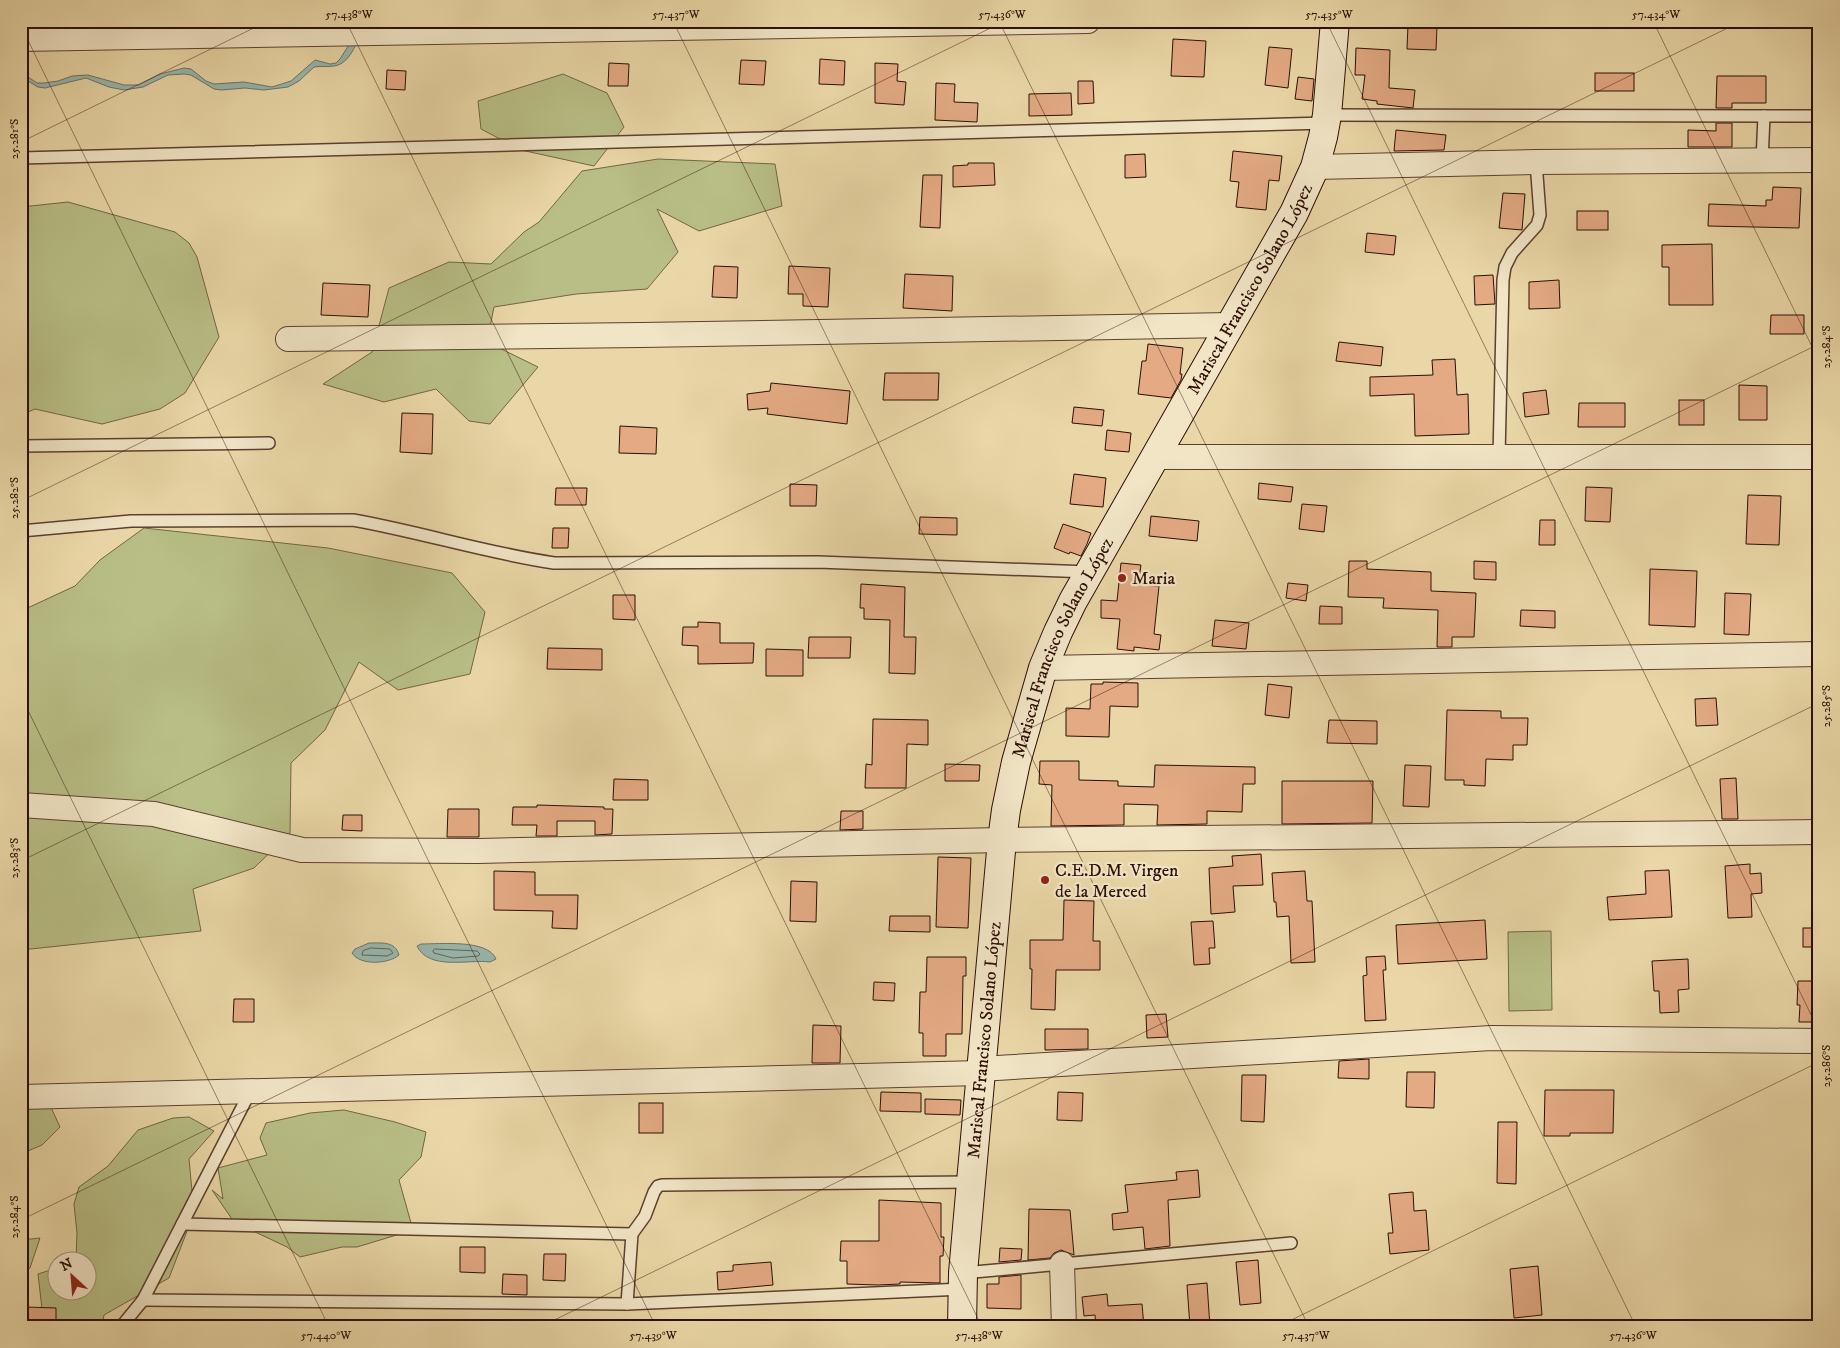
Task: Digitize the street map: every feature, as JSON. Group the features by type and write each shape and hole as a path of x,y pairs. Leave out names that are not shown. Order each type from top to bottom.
{"main road":[{"name":"Mariscal Francisco Solano López","path":"962,1327 963,1281 980,1071 1002,840 1016,762 1043,668 1058,632 1089,572 1294,213 1315,167 1327,119 1335,21"}],"street":[{"path":"21,39 1088,21"},
{"path":"1315,167 1536,162 1819,160"},
{"path":"288,339 1230,326"},
{"path":"1155,457 1819,457"},
{"path":"1043,668 1819,654"},
{"path":"21,805 154,814 302,850 478,851 1002,840 1819,832"},
{"path":"21,1097 980,1071 1491,1038 1819,1041"},
{"path":"1062,1264 1064,1327"}],"lane":[{"path":"1762,161 1764,116"},
{"path":"21,158 1327,119 1819,116"},
{"path":"1499,457 1503,280 1505,267 1512,253 1537,225 1540,215 1536,162"},
{"path":"21,446 269,443"},
{"path":"21,531 131,521 353,520 387,526 513,557 554,563 818,562 1089,572"},
{"path":"121,1327 143,1300 250,1092"},
{"path":"627,1304 632,1234 646,1216 658,1186 971,1182"},
{"path":"182,1224 632,1234"},
{"path":"143,1300 627,1304 963,1281 1062,1264 1291,1243"}],"green space":[{"path":"563,74 607,93 624,127 594,166 521,150 481,129 478,101"},
{"path":"658,159 775,164 782,206 699,231 657,209 678,252 647,289 576,294 494,307 487,342 538,367 490,424 469,421 436,389 384,402 323,384 372,352 389,288 449,262 491,264 524,232 539,222 582,171"},
{"path":"68,202 175,232 189,243 197,257 219,337 185,393 160,409 102,424 35,409 21,415 21,207"},
{"path":"144,528 328,548 452,573 485,612 470,674 398,690 359,662 325,730 291,763 290,833 254,868 193,889 201,931 21,950 21,611 75,586 100,560"},
{"path":"1551,931 1552,1010 1509,1011 1508,932"},
{"path":"21,1099 49,1103 60,1127 42,1145 21,1154"},
{"path":"344,1110 395,1122 426,1132 421,1157 399,1180 413,1230 357,1247 342,1247 300,1257 287,1247 234,1222 212,1190 223,1199 218,1168 267,1155 260,1138 266,1123 310,1113"},
{"path":"189,1117 214,1131 189,1159 194,1213 169,1278 104,1315 102,1327 42,1327 38,1274 48,1271 48,1300 98,1300 98,1250 76,1250 77,1233 74,1204 79,1187 108,1166 138,1130 173,1118"},
{"path":"40,1238 30,1268 21,1275 21,1240"}],"water":[{"path":"363,30 352,52 344,61 334,66 314,67 299,81 288,87 264,90 245,88 221,90 214,89 191,75 184,74 168,75 143,87 124,90 109,87 86,78 45,88 38,87 21,77 21,68 28,77 37,83 88,75 124,85 139,85 160,74 184,68 191,69 206,81 214,84 244,82 272,87 291,81 315,60 330,64 336,63 352,40"},
{"path":"369,943 391,945 397,950 399,955 382,962 368,962 361,960 352,953 355,949"},
{"path":"451,943 474,945 484,948 496,959 490,962 440,961 431,959 423,954 417,946 421,944"}],"building":[{"path":"1408,24 1437,26 1436,50 1407,49"},
{"path":"1173,39 1206,41 1204,77 1171,76"},
{"path":"1269,47 1292,49 1288,88 1265,85"},
{"path":"1356,48 1390,50 1389,88 1415,90 1413,108 1377,104 1377,101 1362,99 1365,75 1355,75"},
{"path":"820,59 845,61 844,85 819,84"},
{"path":"741,60 766,61 764,85 739,84"},
{"path":"609,63 629,64 628,86 608,86"},
{"path":"875,63 898,64 897,81 906,82 904,105 875,103"},
{"path":"387,70 406,71 405,90 386,89"},
{"path":"1595,73 1634,73 1634,91 1595,91"},
{"path":"1717,76 1766,76 1766,103 1732,103 1732,108 1716,108"},
{"path":"1298,77 1314,79 1312,101 1295,99"},
{"path":"1078,81 1093,81 1094,103 1078,104"},
{"path":"936,83 955,84 954,102 978,103 977,122 935,120"},
{"path":"1071,93 1072,115 1029,116 1029,94"},
{"path":"1716,123 1732,123 1732,147 1688,147 1688,130 1716,131"},
{"path":"1396,130 1446,135 1444,150 1394,151"},
{"path":"1233,151 1282,156 1279,181 1269,180 1266,210 1236,207 1239,182 1230,181"},
{"path":"1145,154 1146,177 1125,178 1125,155"},
{"path":"968,163 994,163 995,185 953,187 953,166 968,165"},
{"path":"923,175 942,175 940,228 920,227"},
{"path":"1773,187 1801,188 1799,228 1708,226 1709,204 1766,206 1766,200 1772,200"},
{"path":"1503,193 1525,194 1522,230 1499,228"},
{"path":"1577,211 1608,211 1608,230 1577,230"},
{"path":"1367,233 1396,236 1394,255 1365,252"},
{"path":"1712,244 1713,305 1669,305 1669,267 1662,267 1662,245"},
{"path":"714,266 738,267 737,298 712,297"},
{"path":"789,266 830,268 828,307 803,306 803,294 788,294"},
{"path":"905,274 953,276 952,311 903,308"},
{"path":"1493,275 1495,304 1475,305 1474,276"},
{"path":"1559,280 1560,308 1529,309 1529,282"},
{"path":"323,283 370,285 368,317 321,315"},
{"path":"1771,315 1804,315 1804,334 1770,334"},
{"path":"1339,342 1383,347 1381,366 1336,361"},
{"path":"1148,344 1183,348 1181,380 1171,398 1138,394 1142,361 1146,361"},
{"path":"1455,359 1457,395 1468,394 1469,434 1415,436 1414,394 1370,396 1370,377 1433,375 1432,360"},
{"path":"885,373 939,373 938,400 883,400"},
{"path":"771,383 850,391 847,424 767,414 768,408 748,410 747,394 770,391"},
{"path":"1739,385 1767,386 1767,420 1739,420"},
{"path":"1546,390 1549,414 1525,417 1523,393"},
{"path":"1679,400 1704,400 1704,425 1679,425"},
{"path":"1579,403 1625,403 1625,427 1578,427"},
{"path":"1074,407 1104,410 1102,426 1072,423"},
{"path":"402,413 433,414 432,454 400,452"},
{"path":"620,426 657,428 656,454 619,453"},
{"path":"1107,430 1131,433 1129,452 1105,450"},
{"path":"1074,474 1106,478 1103,507 1070,504"},
{"path":"1259,483 1293,487 1291,502 1258,499"},
{"path":"790,484 817,485 816,506 790,506"},
{"path":"1586,487 1612,488 1610,522 1585,521"},
{"path":"556,488 587,488 586,505 555,505"},
{"path":"1748,495 1781,496 1779,545 1746,544"},
{"path":"1302,504 1327,506 1324,532 1299,529"},
{"path":"1151,516 1199,521 1197,541 1149,536"},
{"path":"920,517 957,518 957,535 919,534"},
{"path":"1540,520 1555,520 1555,545 1539,545"},
{"path":"1063,524 1091,533 1081,556 1054,548"},
{"path":"553,528 569,528 568,548 552,548"},
{"path":"1349,561 1367,561 1367,569 1431,572 1431,591 1476,593 1474,637 1452,637 1452,647 1437,647 1438,610 1383,608 1384,598 1348,597"},
{"path":"1474,561 1496,562 1496,580 1474,579"},
{"path":"1121,563 1141,565 1138,585 1159,586 1154,634 1161,635 1159,650 1134,647 1134,651 1117,649 1120,619 1101,618 1101,600 1117,601"},
{"path":"1650,569 1697,571 1695,627 1649,625"},
{"path":"1288,583 1308,585 1306,601 1286,598"},
{"path":"861,584 905,587 904,637 916,637 915,674 889,673 890,620 864,619 864,608 860,608"},
{"path":"1725,593 1751,594 1749,635 1724,634"},
{"path":"613,595 635,595 635,620 613,619"},
{"path":"1320,606 1342,607 1342,624 1319,624"},
{"path":"1521,610 1555,611 1555,628 1520,626"},
{"path":"1215,620 1249,623 1246,649 1212,646"},
{"path":"698,622 720,623 720,643 754,643 753,663 698,664 698,646 682,645 683,627 698,627"},
{"path":"809,637 851,637 850,658 808,658"},
{"path":"548,648 602,649 602,670 547,669"},
{"path":"766,649 803,650 803,676 766,676"},
{"path":"1103,682 1138,683 1138,707 1110,706 1109,737 1066,736 1066,708 1090,709 1091,684 1103,684"},
{"path":"1268,684 1292,687 1289,718 1265,715"},
{"path":"1716,698 1718,725 1696,726 1695,699"},
{"path":"1447,710 1501,711 1501,718 1528,718 1527,745 1513,745 1513,760 1486,759 1485,786 1464,785 1464,780 1445,780"},
{"path":"873,719 928,720 928,745 907,744 906,788 865,788 866,764 872,765"},
{"path":"1329,720 1377,721 1377,744 1327,743"},
{"path":"1040,761 1079,761 1079,780 1118,781 1118,786 1154,787 1155,765 1255,767 1255,784 1243,784 1242,812 1207,811 1207,824 1157,825 1158,805 1124,804 1124,825 1051,826 1052,785 1039,784"},
{"path":"945,764 980,765 979,781 945,781"},
{"path":"1405,765 1431,766 1429,807 1403,806"},
{"path":"1736,778 1738,819 1722,819 1720,779"},
{"path":"614,779 648,780 648,800 613,800"},
{"path":"1282,781 1373,781 1372,823 1282,824"},
{"path":"537,805 604,807 604,809 613,809 612,834 595,835 595,821 557,821 557,836 536,836 537,825 512,825 513,807 537,807"},
{"path":"448,809 479,809 479,837 447,837"},
{"path":"841,811 863,811 863,829 840,830"},
{"path":"343,815 362,815 362,831 342,830"},
{"path":"1261,854 1263,885 1233,886 1235,912 1211,914 1209,868 1233,866 1232,856"},
{"path":"938,857 971,858 968,928 936,927"},
{"path":"1750,864 1750,874 1761,873 1762,893 1751,894 1752,917 1728,918 1725,866"},
{"path":"1669,870 1672,917 1609,920 1607,897 1646,894 1645,871"},
{"path":"494,871 535,872 535,895 578,895 577,929 552,928 553,911 494,910"},
{"path":"1305,871 1307,901 1312,901 1315,962 1291,963 1289,916 1277,917 1272,873"},
{"path":"791,881 817,882 816,922 790,921"},
{"path":"1064,900 1094,901 1093,941 1100,941 1100,970 1056,970 1055,1010 1031,1009 1032,969 1030,969 1030,940 1063,940"},
{"path":"890,916 930,916 930,932 889,931"},
{"path":"1485,920 1487,959 1398,964 1396,925"},
{"path":"1213,921 1215,948 1209,948 1210,964 1194,965 1191,922"},
{"path":"1803,928 1819,928 1819,947 1803,947"},
{"path":"1385,956 1386,970 1383,970 1386,1020 1365,1021 1363,976 1367,975 1366,957"},
{"path":"927,957 966,957 966,976 963,976 962,1034 946,1034 946,1056 923,1056 923,1033 919,1033 920,992 926,992"},
{"path":"1688,959 1689,989 1678,990 1679,1012 1660,1013 1659,991 1654,991 1652,961"},
{"path":"1798,981 1819,981 1819,1022 1799,1022 1800,1005 1797,1005"},
{"path":"874,982 895,983 894,1001 873,1000"},
{"path":"234,999 254,999 254,1022 233,1022"},
{"path":"1166,1014 1168,1037 1147,1038 1146,1015"},
{"path":"813,1025 841,1026 840,1063 812,1063"},
{"path":"1045,1029 1088,1029 1088,1049 1045,1050"},
{"path":"1369,1059 1369,1079 1338,1078 1339,1061"},
{"path":"1407,1072 1435,1072 1434,1108 1406,1107"},
{"path":"1242,1075 1266,1075 1264,1122 1241,1121"},
{"path":"1545,1090 1614,1090 1613,1133 1570,1133 1570,1136 1544,1136"},
{"path":"881,1092 921,1093 921,1112 880,1111"},
{"path":"1058,1092 1083,1093 1082,1121 1057,1120"},
{"path":"925,1099 961,1100 960,1115 925,1114"},
{"path":"639,1103 663,1103 663,1133 639,1133"},
{"path":"1498,1122 1517,1122 1516,1184 1497,1183"},
{"path":"1198,1170 1200,1197 1168,1200 1170,1246 1145,1249 1143,1227 1113,1230 1112,1214 1128,1212 1125,1185 1177,1180 1176,1172"},
{"path":"1413,1192 1414,1211 1426,1210 1429,1250 1390,1254 1388,1233 1393,1233 1389,1194"},
{"path":"879,1200 941,1203 941,1237 944,1237 943,1256 940,1256 940,1283 847,1284 847,1261 840,1261 841,1241 879,1241"},
{"path":"1029,1209 1070,1210 1074,1255 1061,1250 1054,1253 1050,1258 1028,1260"},
{"path":"460,1247 485,1247 485,1273 460,1272"},
{"path":"1000,1248 1022,1249 1021,1260 999,1262"},
{"path":"544,1254 566,1254 565,1281 543,1280"},
{"path":"1258,1260 1261,1303 1240,1305 1236,1262"},
{"path":"771,1262 773,1285 718,1290 717,1272 733,1271 733,1265"},
{"path":"1538,1266 1542,1315 1514,1318 1510,1269"},
{"path":"503,1274 527,1275 527,1295 502,1294"},
{"path":"1021,1275 1021,1309 987,1308 987,1284 999,1284 999,1277"},
{"path":"1207,1283 1210,1327 1190,1327 1187,1285"},
{"path":"1107,1294 1108,1306 1142,1304 1144,1327 1129,1327 1128,1324 1096,1327 1095,1315 1084,1316 1082,1297"},
{"path":"26,1307 56,1308 56,1327 26,1327"}],"place":[{"name":"Maria","path":"1122,578"},
{"name":"C.E.D.M. Virgen de la Merced","path":"1045,880"}]}
